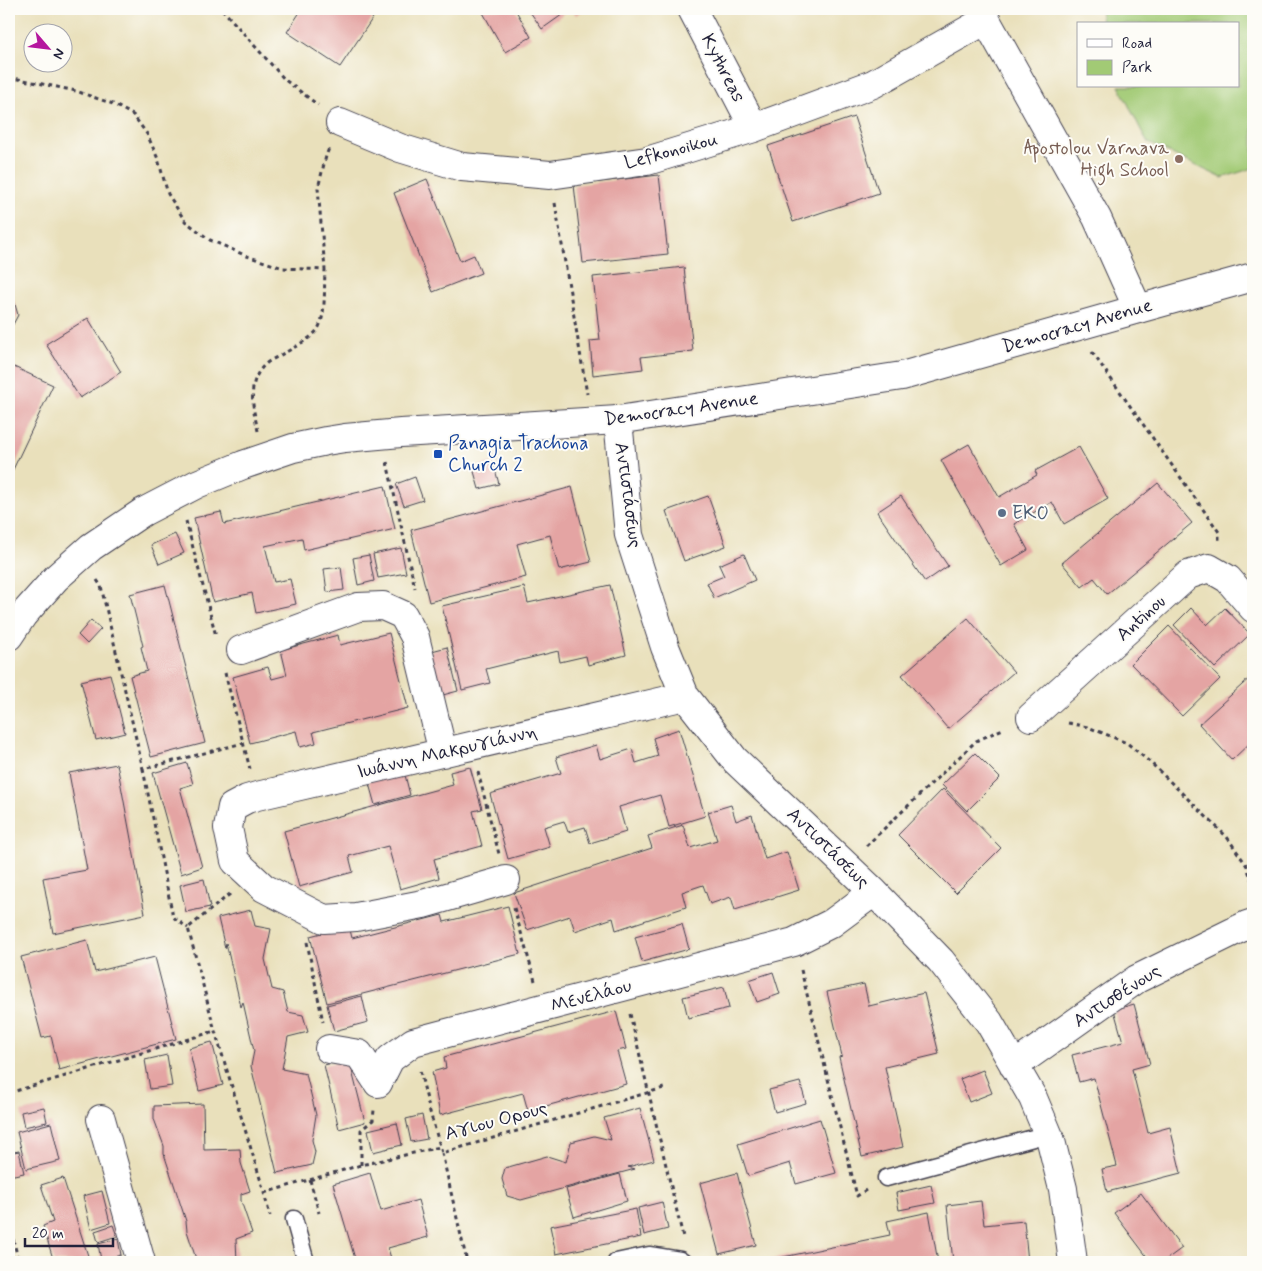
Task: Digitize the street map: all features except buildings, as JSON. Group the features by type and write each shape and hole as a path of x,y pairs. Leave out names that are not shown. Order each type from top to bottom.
{"street":[{"name":"Kythreas","path":"692,9 754,128"},
{"name":"Lefkonoikou","path":"340,123 400,148 462,167 550,175 648,161 754,128 873,84 983,15"},
{"path":"983,15 1097,218 1138,309"},
{"name":"Democracy Avenue","path":"9,636 23,615 56,578 91,547 143,512 197,484 243,465 293,448 326,441 381,435 605,421 902,376 1253,277"},
{"name":"Αντιστάσεως","path":"605,421 629,535 665,647 685,696 735,760 874,892 940,961 989,1022 1033,1098 1051,1141 1063,1189 1073,1262"},
{"name":"Antinou","path":"1031,717 1188,575 1209,568 1222,575"},
{"path":"1222,575 1228,579 1253,608"},
{"path":"241,650 358,608 383,606 403,615 415,637 443,753"},
{"name":"Ιωάννη Μακρυγιάννη","path":"252,877 235,861 228,828 232,807 247,799 685,696"},
{"path":"252,877 264,888 324,919 356,917 423,904 506,880"},
{"name":"Μενελάου","path":"378,1083 390,1059 413,1042 794,942 832,922 874,892"},
{"name":"Αντισθένους","path":"1014,1066 1137,979 1251,927"},
{"path":"329,1049 360,1054 378,1083"},
{"path":"100,1119 141,1262"}],"lane":[{"path":"886,1178 1048,1134"},
{"path":"294,1219 306,1262"},
{"path":"616,1262 649,1255 682,1261"}],"path":[{"path":"222,9 285,80 340,123 326,156 318,188 325,270 323,317 318,329 311,337 267,363 256,377 252,390 252,402 264,458"},
{"path":"9,77 76,91 114,104 133,115 146,134 158,159 168,194 185,221 210,240 247,256 284,268 325,270"},
{"path":"550,175 605,421"},
{"path":"1075,327 1218,532 1222,575"},
{"path":"381,435 417,599 403,615"},
{"path":"79,559 101,586 143,769 174,917 188,928 215,1031 271,1219"},
{"path":"846,865 976,741 1031,717 1088,727 1127,743 1151,763 1227,837 1247,866 1253,885"},
{"path":"143,769 243,743"},
{"path":"188,928 252,877"},
{"path":"299,907 329,1049"},
{"path":"794,942 857,1196 886,1178"},
{"path":"623,987 685,1244 682,1261"},
{"path":"9,1093 215,1031"},
{"name":"Αγιου Ορους","path":"413,1042 442,1152 667,1087"},
{"path":"361,1165 361,1130 373,1120 378,1083"},
{"path":"264,1193 361,1165 440,1146"},
{"path":"442,1152 467,1262"},
{"path":"9,1224 19,1262"}],"green space":[{"path":"1100,9 1253,9 1253,168 1222,178 1147,142 1120,88 1240,88 1240,22 1102,22"}],"place":[{"name":"Apostolou Varnava High School","path":"1179,159"},
{"name":"Panagia Trachona Church 2","path":"438,454"},
{"name":"EKO","path":"1002,513"}]}
